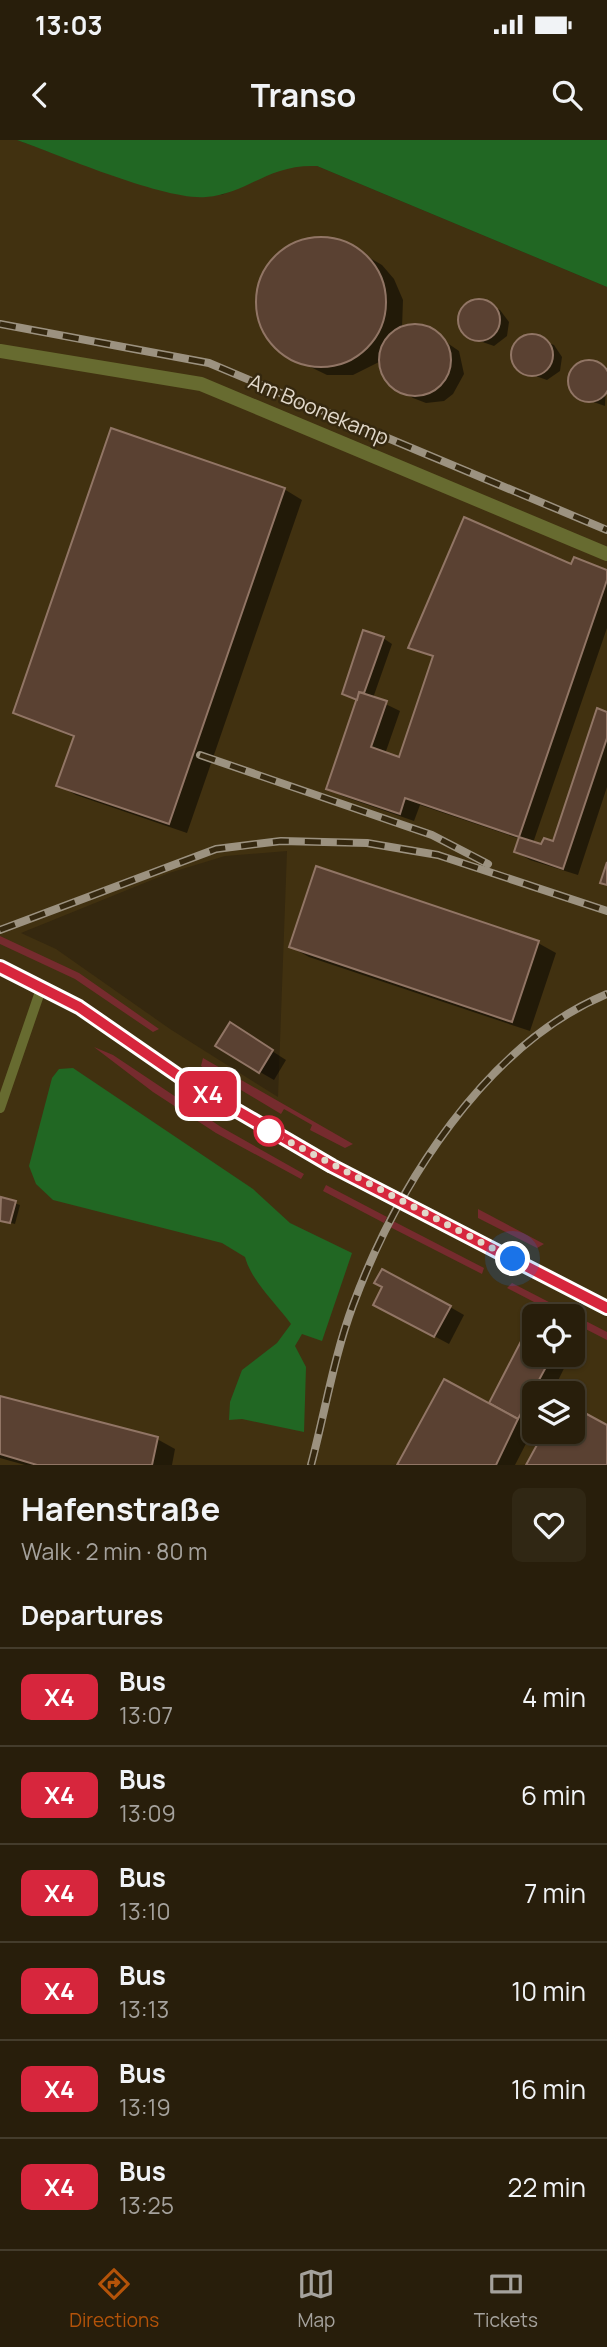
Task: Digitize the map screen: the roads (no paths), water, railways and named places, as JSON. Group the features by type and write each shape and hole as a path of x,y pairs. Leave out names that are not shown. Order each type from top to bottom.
{"street":[{"name":"Am Boonekamp","path":"0,351 201,384 607,554"},
{"path":"0,967 42,986 107,1024 186,1081 290,1143 607,1308"}],"lane":[{"path":"0,1108 42,986"}],"railway":[{"path":"0,324 209,363 607,530"},
{"path":"200,755 432,835 488,864"},
{"path":"0,930 216,849 281,841 367,843 438,855 607,911"},
{"path":"311,1465 335,1364 353,1305 394,1213 421,1167 451,1124 485,1083 522,1047 563,1017 607,994"}]}
